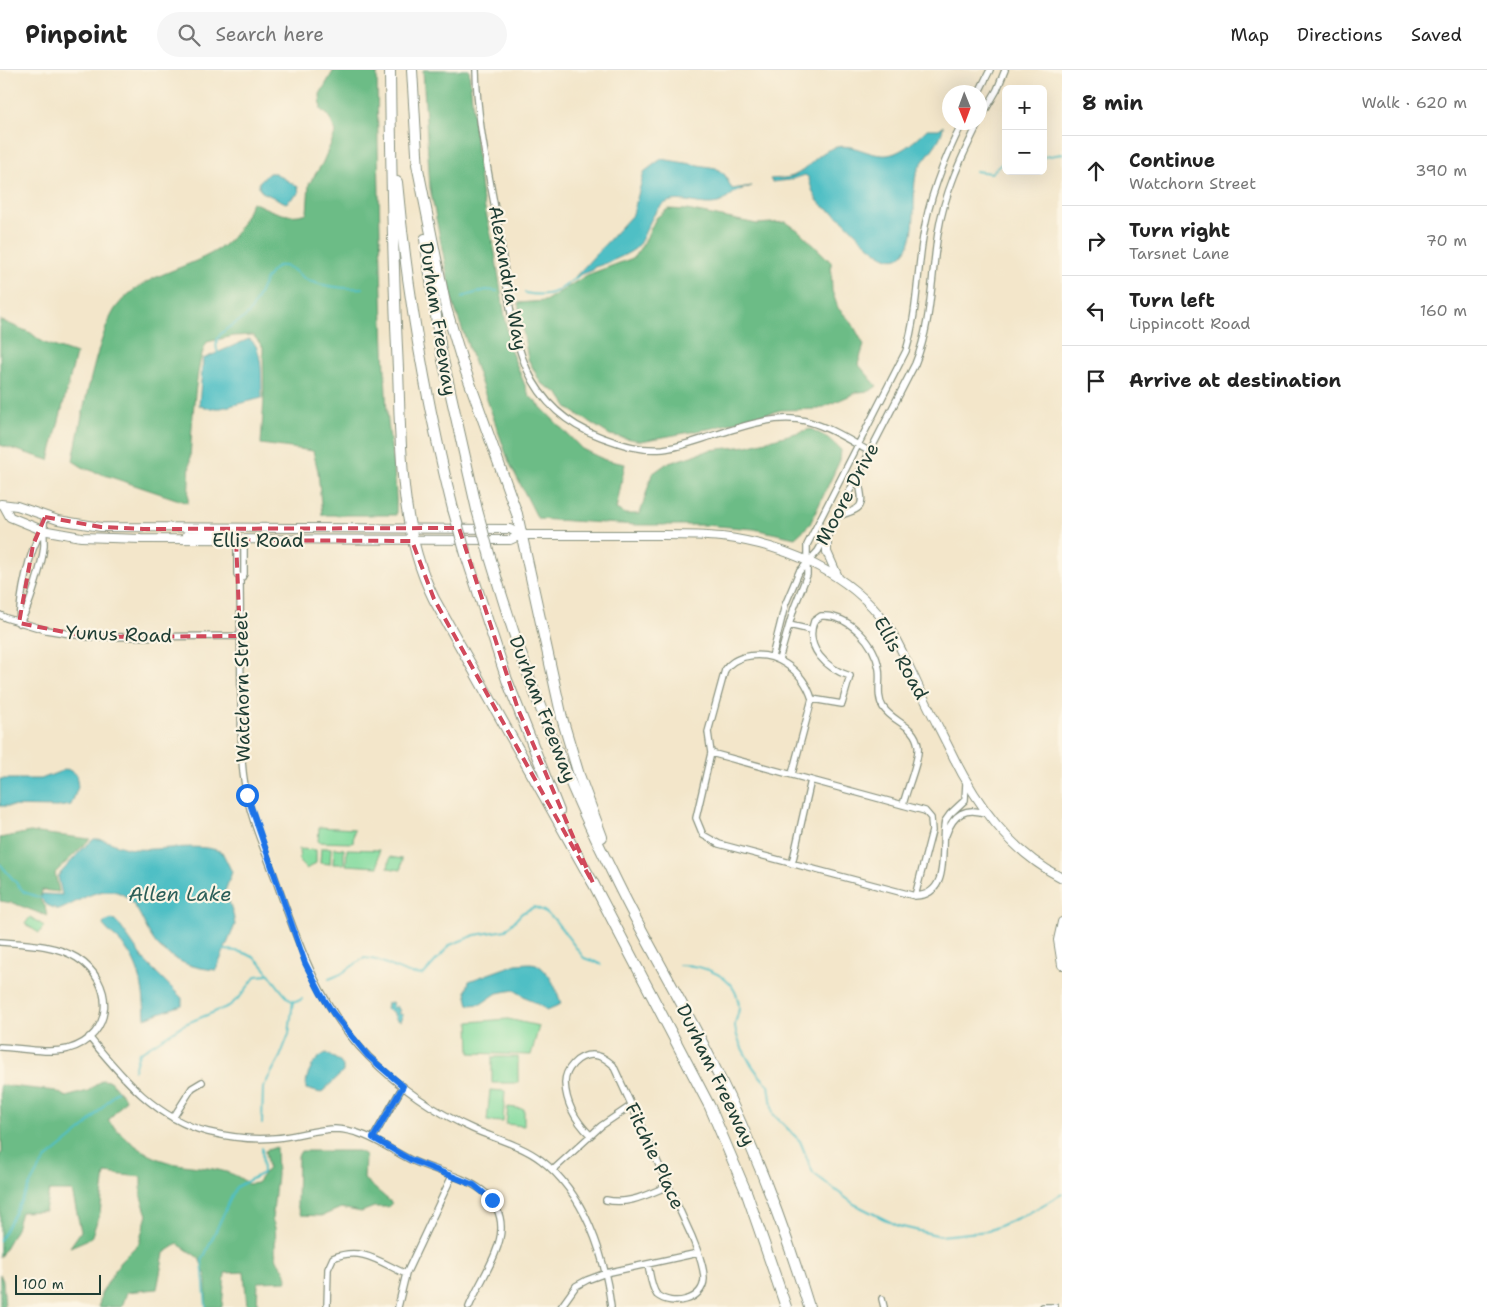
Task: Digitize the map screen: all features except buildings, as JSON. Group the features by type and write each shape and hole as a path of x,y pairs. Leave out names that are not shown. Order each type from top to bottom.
{"highway":[{"name":"Durham Freeway","path":"390,70 396,173 411,300 430,409 453,509 496,650 529,738 593,883 710,1107 747,1194 786,1307"},
{"path":"390,70 394,293 401,441 410,527 418,564 434,599 593,883"},
{"name":"Durham Freeway","path":"412,70 417,164 436,320 453,412 476,510 527,673 561,760 599,846 641,930 701,1041 743,1127 782,1224 809,1307"},
{"path":"417,164 446,308 462,361 514,504 555,689 570,747 599,830 641,930"}],"main road":[{"name":"Ellis Road","path":"2,504 17,506 45,517 101,527 286,530 410,527 510,529 522,535"},
{"name":"Ellis Road","path":"2,504 10,517 42,530 81,537 182,540 413,541 510,540 522,535 711,536 754,543 807,560 838,577 863,597 888,626 966,782 987,814 1006,837 1037,862 1062,878"},
{"path":"182,540 187,535 231,532 240,528"},
{"path":"241,540 245,535 279,533 286,530"},
{"path":"827,535 826,552 838,577"},
{"path":"1062,922 1058,940 1062,965"}],"street":[{"name":"Alexandria Way","path":"476,70 486,156 516,339 530,379 555,410 564,418 591,434 642,450 666,449 754,422 794,417 830,429 870,452"},
{"path":"982,85 990,70"},
{"name":"Moore Drive","path":"987,108 1005,70"},
{"name":"Moore Drive","path":"807,560 807,545 906,351 912,328 923,238 930,204 947,155 959,130"},
{"name":"Moore Drive","path":"807,560 818,551 827,535 922,346 938,232 944,204 954,174 975,130"},
{"path":"837,516 856,510 862,504 863,496 858,475"},
{"path":"19,623 34,545 42,530 45,517"},
{"path":"19,623 28,609 44,545 42,530"},
{"name":"Watchorn Street","path":"241,540 237,574 240,578 242,760 247,795 305,963 321,994 349,1034 368,1056 403,1086 445,1115 520,1148 553,1170 573,1194 587,1223 606,1273 611,1307"},
{"path":"779,660 807,575 807,560"},
{"path":"772,657 785,605 799,572 807,560"},
{"name":"Yunus Road","path":"0,614 19,623 89,637 240,636"},
{"path":"812,699 842,704 850,676 833,670 816,652 811,640 811,630 814,621 821,616 840,620 855,628 873,650 879,668 881,703 889,714 910,728 916,736 918,746 903,806"},
{"path":"789,625 811,630"},
{"path":"792,774 812,699 809,691 791,667 772,657 748,656 732,662 725,670 708,732 711,753 696,818 703,835 719,844 915,896 923,896 935,888 940,879 946,821 950,814 965,800 966,782"},
{"path":"711,753 925,812 932,822 915,896"},
{"path":"792,864 811,780"},
{"path":"944,840 949,826 959,814 971,810 987,814"},
{"path":"0,942 35,944 53,948 77,958 91,968 101,983 105,1005 99,1026 80,1044 56,1051 0,1047"},
{"path":"89,1037 134,1088 150,1103 173,1118 208,1132 235,1136 276,1138 334,1129 373,1138 411,1160 452,1176 484,1192 492,1200 501,1227 499,1243 469,1307"},
{"name":"Fitchie Place","path":"590,1135 576,1121 565,1083 567,1072 580,1058 592,1055 604,1058 613,1065 698,1253 704,1277 703,1286 699,1293 686,1302 672,1303 657,1295 648,1265"},
{"path":"173,1118 192,1088 202,1082"},
{"path":"373,1138 403,1086"},
{"path":"553,1170 614,1115 632,1105"},
{"path":"398,1307 406,1274 452,1176"},
{"path":"606,1200 630,1202 668,1186"},
{"path":"327,1307 328,1269 333,1258 347,1252 362,1254 406,1274"},
{"path":"561,1307 576,1286 587,1280 606,1273 698,1253"},
{"path":"882,1299 884,1307"},
{"path":"1043,1307 1055,1307"}],"highlighted area":[{"path":"45,517 101,527 143,529 459,528 518,709 593,883 434,599 412,541 236,540 240,636 89,637 19,623 33,545"}],"green space":[{"path":"334,70 377,70 384,354 396,515 322,515 318,471 313,451 261,444 264,399 263,347 253,335 234,336 207,342 202,354 195,395 188,503 84,468 73,461 97,355 111,316 118,305 141,285 196,261 223,246 236,232 252,202 286,215 307,213 309,184 322,164 336,132 328,115 321,110 320,94"},
{"path":"423,70 469,70 481,191 495,253 510,349 529,395 582,449 605,460 625,464 616,509 625,514 640,514 652,474 666,464 710,450 747,446 811,429 828,438 841,450 840,460 810,524 795,538 754,529 706,525 637,525 538,519 509,462 453,303 430,188"},
{"path":"668,209 687,210 757,224 786,222 799,231 831,262 832,291 838,308 852,323 864,345 858,364 877,386 870,391 858,392 819,409 781,410 713,428 641,441 610,435 569,409 559,394 541,383 528,359 518,303 545,301 587,275 633,258 644,243 656,218"},
{"path":"0,320 31,333 42,342 76,354 49,460 0,445"},
{"path":"319,827 354,829 353,843 318,842"},
{"path":"30,832 90,839 55,873 59,892 42,890 40,900 45,906 47,916 13,903 0,901 0,838"},
{"path":"321,848 331,848 330,864 320,863"},
{"path":"334,848 344,849 344,864 333,864"},
{"path":"299,849 316,850 316,863 306,869 300,863"},
{"path":"347,849 379,850 378,867 346,865"},
{"path":"390,857 402,859 401,870 388,868"},
{"path":"30,917 44,926 39,933 25,924"},
{"path":"508,1019 539,1026 531,1055 470,1053 469,1022"},
{"path":"492,1057 518,1057 518,1083 492,1083"},
{"path":"102,1080 110,1081 126,1099 108,1121 143,1151 159,1159 221,1171 240,1178 248,1184 257,1183 268,1168 265,1151 276,1147 277,1175 272,1220 276,1233 276,1256 286,1273 287,1281 258,1282 257,1307 247,1307 244,1272 225,1273 222,1307 206,1307 206,1276 199,1258 178,1244 164,1253 157,1289 127,1292 122,1307 99,1307 101,1294 120,1262 139,1243 147,1215 141,1197 141,1177 105,1173 100,1213 91,1238 70,1247 81,1231 72,1191 49,1191 45,1211 21,1212 16,1229 0,1257 0,1154 2,1153 0,1085 56,1091 66,1097 88,1091"},
{"path":"490,1090 505,1091 503,1122 487,1121"},
{"path":"508,1107 524,1109 524,1126 506,1124"},
{"path":"301,1151 359,1151 365,1155 364,1179 392,1203 388,1207 374,1207 361,1212 341,1208 322,1216 301,1215 297,1206 298,1156"},
{"path":"0,1274 3,1281 5,1307 0,1307"}],"water":[{"path":"942,127 939,139 916,175 913,228 908,248 895,259 887,258 878,253 837,215 825,208 814,195 808,177 805,175 790,180 772,182 770,179 793,176 827,150 833,148 846,146 869,153 888,155 906,147 927,129 939,129"},
{"path":"661,159 716,168 725,175 732,189 752,186 737,191 718,203 706,204 676,200 664,204 655,214 641,241 634,250 575,277 633,214 644,172"},
{"path":"269,173 275,173 298,187 299,193 286,203 262,192 259,182"},
{"path":"249,339 254,343 259,357 262,398 221,408 205,408 199,405 203,359"},
{"path":"67,769 76,774 78,787 71,805 58,807 0,806 0,779 41,779"},
{"name":"Allen Lake","path":"94,839 134,849 191,847 213,849 222,852 232,872 225,891 235,925 216,970 186,964 160,948 132,903 125,896 116,892 105,891 93,894 59,910 47,905 41,899 42,894 62,895 58,876 83,848"},
{"path":"112,919 118,923 144,960 182,998 182,1005 145,1018 144,998 140,979 133,961 122,944 103,925 104,922"},
{"path":"534,963 541,967 552,981 561,1004 547,1010 514,990 497,993 481,1004 469,1005 466,992 469,981 516,964"},
{"path":"392,1002 394,1008 397,1006 400,1011 398,1013 403,1015 400,1021 396,1019 393,1012 386,1009 387,1003"},
{"path":"326,1053 339,1061 343,1066 343,1072 321,1093 306,1089 307,1078 311,1068 317,1059"}],"waterway":[{"path":"1047,156 1062,154"},
{"path":"975,171 991,173 1002,163"},
{"path":"218,353 216,345 221,334 249,313 268,276 278,266 287,267 315,283 336,287 363,288"},
{"path":"525,293 548,294 559,290 578,276"},
{"path":"462,297 486,290 497,291"},
{"path":"0,864 24,892 41,898"},
{"path":"329,979 341,974 364,958 379,961 409,973 424,974 450,945 475,935 506,930 522,913 534,907 544,911 554,919 584,958 601,964"},
{"path":"223,950 248,954 263,966 290,1000 296,1002 302,999"},
{"path":"679,965 709,970 718,974 732,987 737,996 739,1007 735,1024 736,1033 747,1058 758,1074 769,1085 773,1114 800,1141 813,1173 854,1204 898,1226 941,1236 988,1231 1027,1214 1062,1194"},
{"path":"134,1070 139,1053 185,1024 229,1006 240,997 256,976 268,975"},
{"path":"262,1124 263,1088 280,1057 289,1034 293,1001"},
{"path":"0,1240 38,1170 46,1159 84,1128 117,1091"},
{"path":"206,1307 202,1261 236,1187 263,1173 262,1148"}],"route":[{"path":"247,795 255,823 305,963 321,994 333,1013 368,1056 403,1086 388,1108 373,1138 411,1160 474,1185 492,1200"}]}
